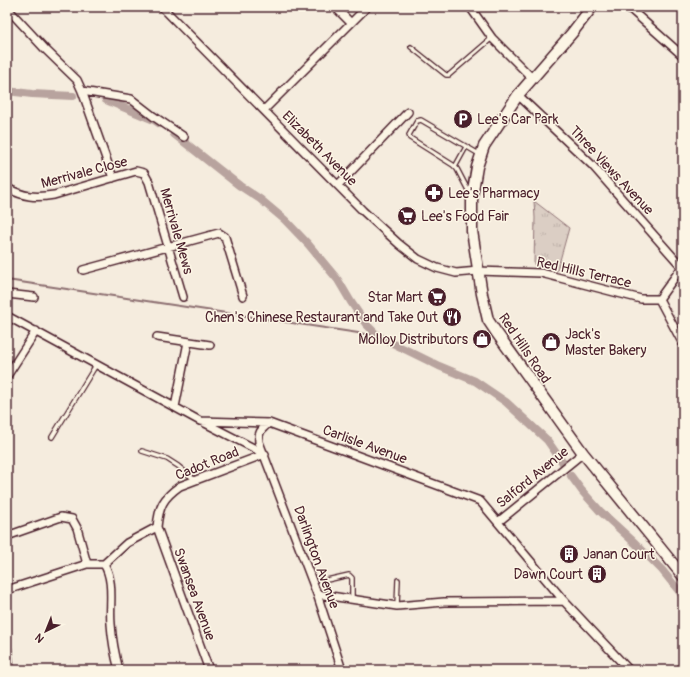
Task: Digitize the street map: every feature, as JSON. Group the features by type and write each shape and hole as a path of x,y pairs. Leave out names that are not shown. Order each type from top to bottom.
{"main road":[{"name":"Red Hills Road","path":"592,7 572,33 518,95 484,146 477,167 472,196 472,231 478,271 488,320 583,453 683,576"}],"street":[{"name":"Elizabeth Avenue","path":"162,7 363,212 418,260 437,268 456,273 478,271"},
{"path":"335,7 351,23"},
{"path":"264,110 367,7"},
{"path":"470,7 492,38 532,78"},
{"path":"628,7 683,56"},
{"path":"7,8 76,80 82,91 113,178"},
{"path":"82,91 131,99 184,137"},
{"name":"Three Views Avenue","path":"518,95 592,165 683,267"},
{"path":"338,185 408,112"},
{"name":"Merrivale Close","path":"7,188 31,197 41,197 54,195 140,171 144,173"},
{"name":"Merrivale Mews","path":"144,173 149,182 183,297"},
{"path":"83,270 168,248 217,233 225,237 243,296"},
{"path":"683,267 659,299 683,344"},
{"name":"Red Hills Terrace","path":"478,271 541,273 642,300 659,299"},
{"path":"7,294 34,297"},
{"name":"Carlisle Avenue","path":"7,316 200,421 269,423 480,501 564,601 629,670"},
{"path":"7,376 36,331"},
{"path":"157,337 210,345"},
{"path":"175,407 188,342"},
{"path":"200,421 265,454"},
{"name":"Darlington Avenue","path":"269,423 258,435 259,442 265,454 318,594 342,670"},
{"name":"Salford Avenue","path":"498,522 583,453"},
{"name":"Cadot Road","path":"157,527 158,514 161,505 168,495 180,486 265,454"},
{"path":"7,536 61,517 72,519 78,528 87,564"},
{"path":"7,590 87,564 104,564 127,543 157,527"},
{"name":"Swansea Avenue","path":"157,527 209,670"},
{"path":"104,564 107,569 112,595 111,624 119,670"},
{"path":"318,594 397,606 444,602 564,601"},
{"path":"7,647 10,670"}],"lane":[{"path":"411,47 449,75 492,38"},
{"path":"472,196 455,167 410,138 409,135 417,121 421,120 481,155"},
{"path":"455,167 466,147"},
{"path":"52,437 96,364"},
{"path":"142,451 166,459 178,466 195,480"},
{"path":"327,580 349,575 352,578 352,600"},
{"path":"397,606 398,580"},
{"path":"672,670 683,667"}],"green space":[{"path":"534,201 569,228 557,271 536,267 534,264"}],"waterway":[{"path":"7,91 73,96"},
{"path":"106,100 154,120 160,124"},
{"path":"174,134 240,186 260,199 285,220 308,244 338,280 366,324 378,336 439,366 475,381 506,402 547,440 563,463"},
{"path":"7,280 378,336"},
{"path":"571,476 600,511 662,570 683,596"}],"place":[{"name":"Lee's Car Park","path":"463,119"},
{"name":"Lee's Pharmacy","path":"434,193"},
{"name":"Lee's Food Fair","path":"407,216"},
{"name":"Star Mart","path":"437,297"},
{"name":"Chen's Chinese Restaurant and Take Out","path":"452,317"},
{"name":"Molloy Distributors","path":"482,339"},
{"name":"Jack's Master Bakery","path":"551,342"},
{"name":"Janan Court","path":"569,554"},
{"name":"Dawn Court","path":"597,574"}]}
